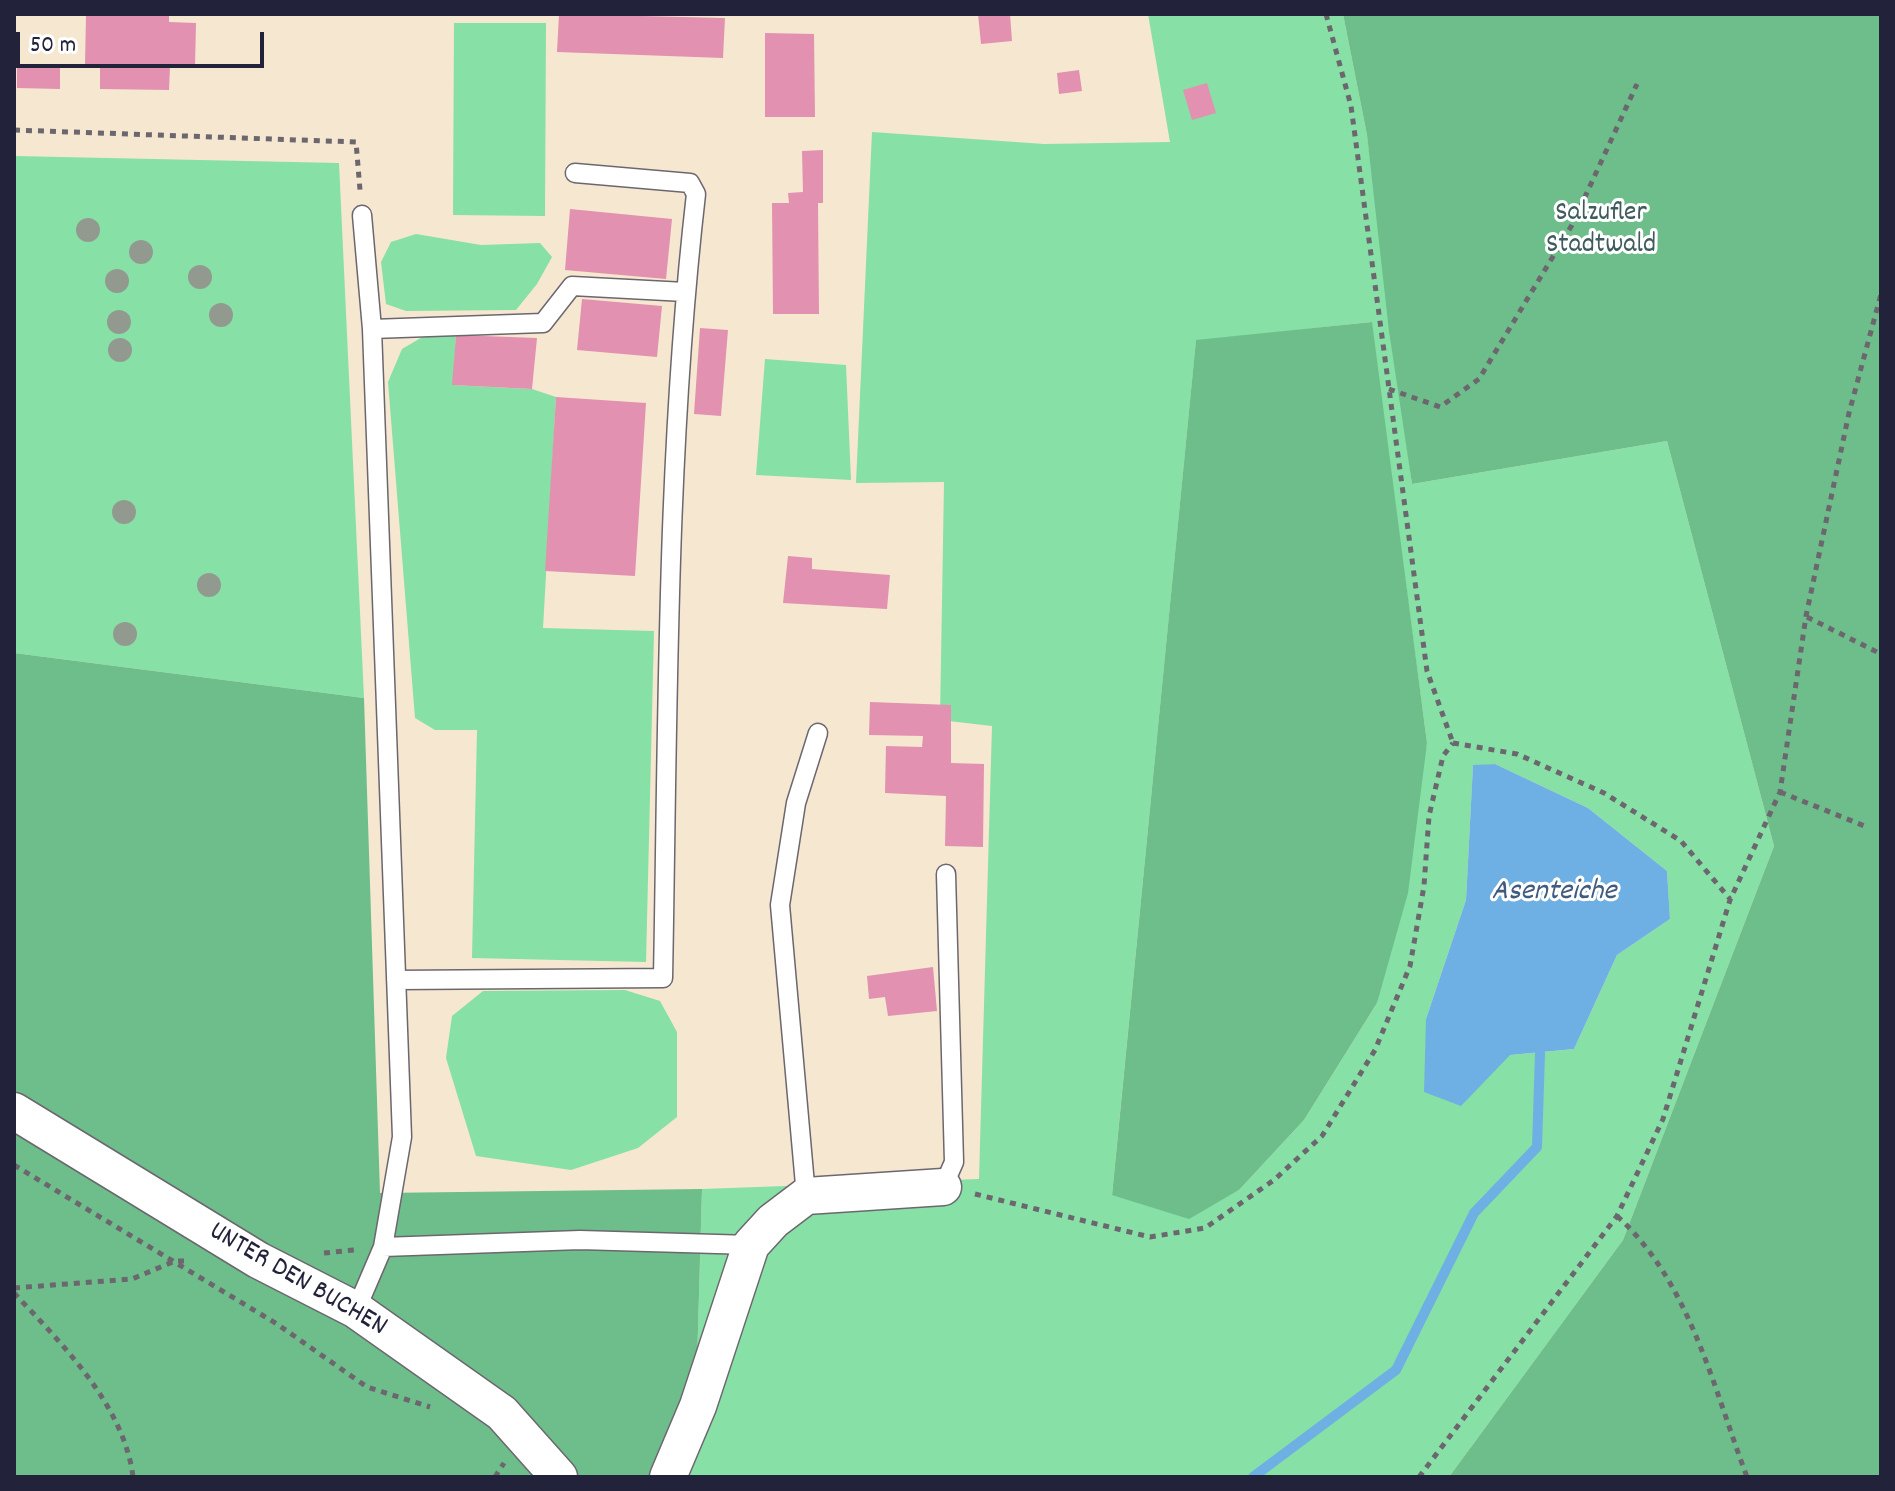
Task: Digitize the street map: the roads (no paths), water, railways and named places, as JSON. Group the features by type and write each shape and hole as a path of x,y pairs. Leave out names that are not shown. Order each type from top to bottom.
{"street":[{"name":"UNTER DEN BUCHEN","path":"14,1111 258,1260 356,1310 502,1413 559,1477"},
{"path":"668,1477 698,1406 751,1245 773,1221 806,1196 943,1187"}],"lane":[{"path":"396,980 663,978 673,494 685,292 696,194 690,183 575,173"},
{"path":"356,1310 383,1247 402,1137 372,329 362,215"},
{"path":"372,329 543,323 572,286 685,292"},
{"path":"806,1196 780,905 796,803 818,733"},
{"path":"943,1187 954,1162 946,874"},
{"path":"383,1247 580,1240 751,1245"}],"water":[{"name":"Asenteiche","path":"1495,764 1588,808 1667,871 1670,919 1617,955 1574,1049 1510,1055 1461,1106 1424,1092 1426,1019 1466,900 1473,765"}],"waterway":[{"path":"1253,1477 1396,1370 1474,1213 1537,1147 1540,1053"}],"park label":[{"name":"Salzufler Stadtwald","path":"1601,231"}]}
